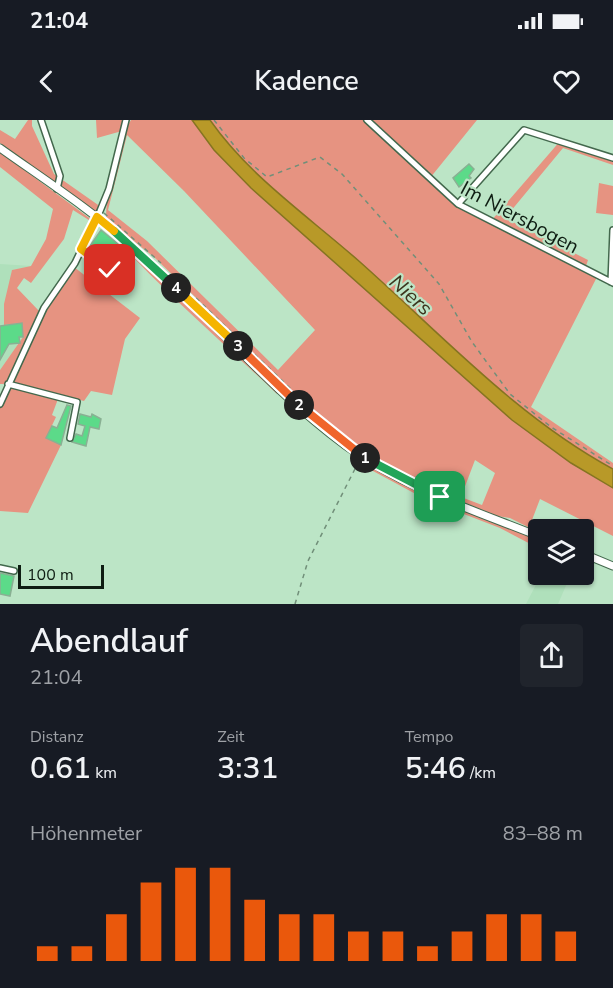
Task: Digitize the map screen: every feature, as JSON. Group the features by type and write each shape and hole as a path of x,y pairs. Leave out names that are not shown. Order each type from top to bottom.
{"main road":[{"path":"0,148 57,189 98,214 316,421 362,456 413,485 528,532"},
{"path":"594,558 613,566"}],"street":[{"path":"40,120 60,176 57,189"},
{"path":"0,404 44,308 81,249 98,214 109,189 126,120"},
{"name":"Im Niersbogen","path":"367,120 458,204 612,282"},
{"path":"458,204 525,130 613,158"},
{"path":"612,282 613,230"},
{"path":"81,249 110,270"},
{"path":"8,384 77,402 70,438"},
{"path":"0,568 14,571"}],"path":[{"path":"214,120 244,158 267,177 320,157 342,174 439,284 472,342 510,394 551,427 613,466"},
{"path":"98,214 133,237 168,270"},
{"path":"194,295 318,415"},
{"path":"343,435 361,448"},
{"path":"295,604 308,561 345,484 362,456"}],"shaded area":[{"path":"28,120 32,120 32,126 54,174 101,207 96,212 0,143 0,130 15,139"},
{"path":"96,120 124,120 122,131 97,138"},
{"path":"131,120 192,120 214,150 251,188 512,420 571,463 613,488 613,536 594,526 594,519 579,519 540,499 532,519 528,519 528,527 510,518 497,516 415,482 381,464 330,428 155,258 106,219 108,196 122,141","holes":["127,135 184,191 315,330 278,370 147,241 108,210","475,460 495,473 482,505 461,497"]},
{"path":"192,120 210,120 226,141 261,178 360,262 512,400 544,425 613,469 613,488 571,463 512,420 251,188 214,150"},
{"path":"210,120 477,120 430,178 458,204 491,221 561,140 613,158 613,165 563,148 505,218 588,260 585,269 598,275 531,407 613,463 613,469 550,429 491,381 268,185 247,165"},
{"path":"0,152 92,220 92,222 73,210 64,239 31,283 24,278 17,288 40,312 7,384 0,384 0,370 23,337 22,323 4,325 4,304 12,270 31,266 46,239 53,209 0,167"},
{"path":"599,183 613,186 613,215 596,213"},
{"path":"97,224 107,228 128,245 168,288 278,390 277,394 170,294 135,259 132,253"},
{"path":"0,264 32,266 12,270 4,324 22,323 23,337 0,370"},
{"path":"74,267 140,318 125,339 112,395 91,391 84,401 11,383 46,308"},
{"path":"9,386 58,399 52,415 56,417 46,438 61,445 28,513 0,511 0,407"},
{"path":"364,461 400,483 528,536 528,543 500,528 425,499 360,464"},
{"path":"536,585 566,585 558,604 526,604"}],"building":[{"path":"469,164 474,169 469,176 471,178 459,187 453,178"},
{"path":"101,230 135,258 119,279 115,276 124,264 103,247 97,255 90,246"},
{"path":"22,323 23,337 19,337 20,343 9,344 0,360 0,326"},
{"path":"67,405 71,406 61,445 46,438 52,426 57,428"},
{"path":"80,414 91,417 92,414 101,419 99,429 90,427 86,446 72,442 76,434 82,436 85,426 78,424"},
{"path":"0,573 14,576 10,596 0,594"}],"route":[{"path":"110,270 81,249 97,217 134,248 284,392 346,446 387,471 440,497"}],"water label":[{"name":"Niers","path":"411,295"}]}
